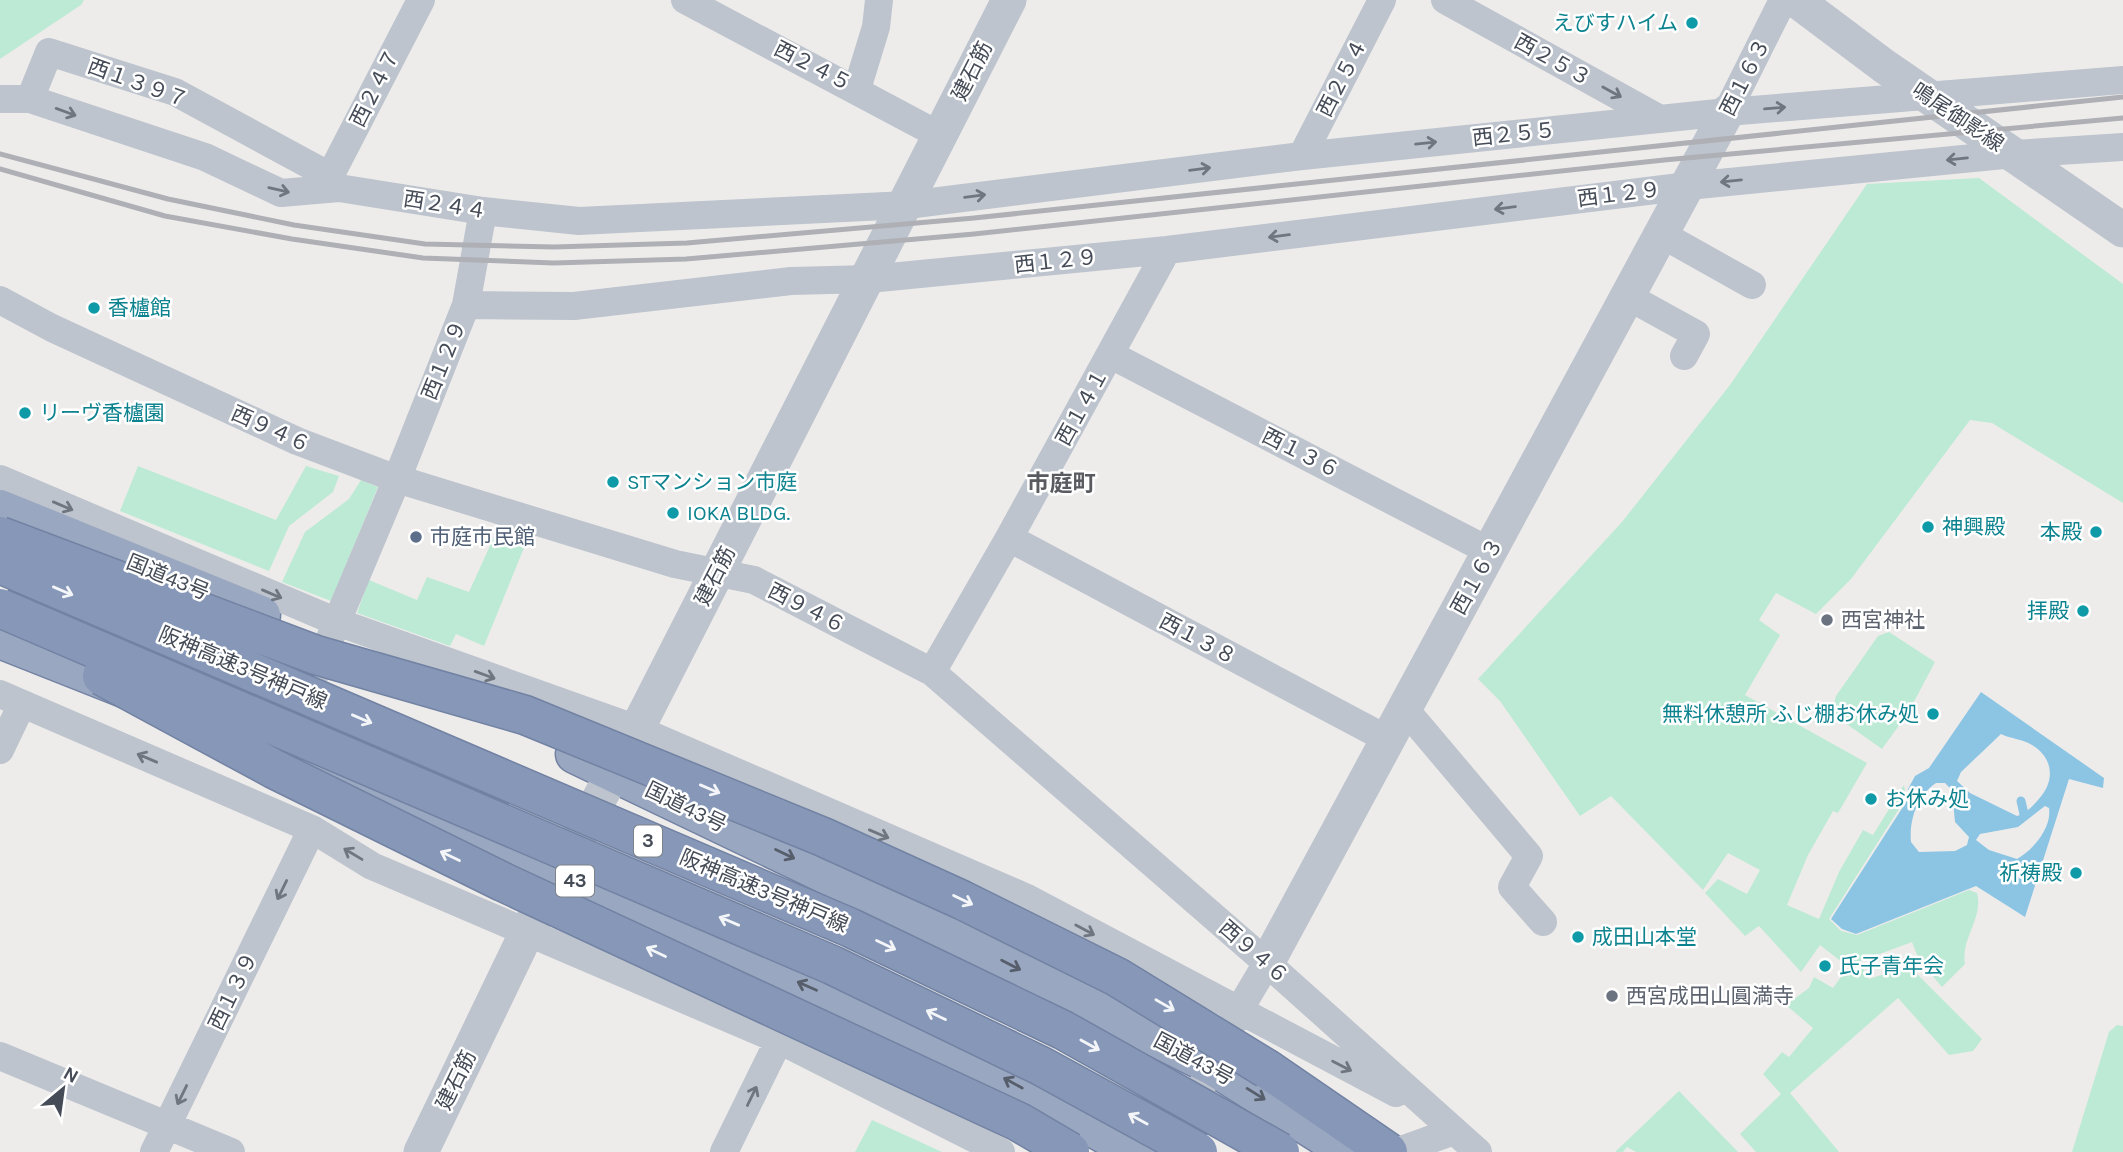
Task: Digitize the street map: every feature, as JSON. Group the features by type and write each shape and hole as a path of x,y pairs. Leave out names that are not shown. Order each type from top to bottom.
{"highway":[{"name":"国道43号","path":"0,509 332,632 1213,1066 1349,1152"},
{"path":"0,536 316,655 525,715 823,837 962,900 1117,977 1267,1069 1388,1152"},
{"name":"阪神高速3号神戸線","path":"0,564 851,928 1063,1030 1280,1152"},
{"name":"阪神高速3号神戸線","path":"0,608 832,965 1041,1066 1198,1152"},
{"path":"0,622 274,769 503,882 1007,1116 1070,1152"},
{"name":"43","path":"0,639 283,750 559,874 981,1065 1137,1152"}],"street":[{"name":"西２４７","path":"335,182 421,0"},
{"name":"西２４５","path":"685,0 857,89 939,135"},
{"path":"857,89 876,27 879,0"},
{"name":"建石筋","path":"421,1152 527,932 637,729 907,205 939,135 1009,0"},
{"name":"西２５４","path":"1302,156 1382,0"},
{"name":"西２５３","path":"1445,0 1660,119"},
{"name":"西１６３","path":"1170,1152 1238,1012 1688,186 1783,0"},
{"name":"鳴尾御影線","path":"1796,0 1926,95 2123,230"},
{"name":"西１３９７","path":"30,99 49,52 175,92 335,182"},
{"name":"西２５５","path":"907,205 1302,156 1727,112 2123,80"},
{"name":"西２４４","path":"0,99 30,99 205,157 281,193 335,182 483,211 579,221 907,205"},
{"name":"西１２９","path":"283,750 397,480 466,305 574,306 790,281 869,279 1167,250 1688,186 2014,154 2123,147"},
{"path":"466,305 483,211"},
{"path":"1661,234 1752,285"},
{"name":"西１４１","path":"932,672 1111,355 1167,250"},
{"path":"1627,296 1696,334 1684,356"},
{"name":"西９４６","path":"0,300 52,328 297,441 397,480 675,565 754,580 932,672 1267,963 1478,1152"},
{"name":"西１３６","path":"1111,355 1490,552"},
{"path":"0,479 332,632 637,729 1025,897 1238,1012 1432,1111"},
{"name":"西１３８","path":"1009,538 1387,739"},
{"path":"0,750 11,699 312,829 372,866 779,1040 1001,1152"},
{"path":"1404,708 1529,856 1512,887 1544,922"},
{"name":"西１３９","path":"154,1152 312,829"},
{"path":"724,1152 779,1040"},
{"path":"0,1056 231,1152"},
{"path":"1396,1152 1454,1131"}],"green space":[{"path":"0,0 84,0 81,5 0,59"},
{"path":"1979,178 2123,284 2123,503 1992,423 1970,420 1851,579 1816,614 1776,593 1759,620 1780,635 1745,695 1867,763 1838,813 1833,811 1808,855 1787,905 1819,919 1839,872 1863,830 1873,835 1904,785 1906,798 1829,919 1841,931 1857,935 1969,890 1977,893 1978,902 1964,955 1965,964 1942,987 1919,960 1912,942 1847,966 1820,945 1801,972 1759,926 1745,936 1705,893 1718,879 1747,894 1760,870 1728,853 1703,890 1611,796 1580,816 1500,701 1478,679 1622,522 1730,385 1867,184"},
{"path":"138,466 276,520 306,466 339,476 333,492 289,526 269,571 120,511"},
{"path":"361,480 378,487 331,601 282,582 305,532 349,499"},
{"path":"499,526 528,538 484,646 456,634 450,646 357,613 369,580 417,600 427,577 469,592"},
{"path":"1889,632 1935,662 1908,713 1882,749 1831,713 1836,696 1878,636"},
{"path":"1861,965 1869,979 1909,966 1982,1039 1973,1051 1949,1055 1898,998 1790,1093 1839,1152 1756,1152 1740,1134 1781,1094 1763,1074 1782,1052 1789,1057 1813,1028 1786,1005 1809,988 1814,977 1833,988 1847,969"},
{"path":"2117,1025 2123,1026 2123,1152 2072,1152 2109,1032"},
{"path":"1679,1091 1738,1152 1636,1152 1627,1147 1623,1152 1615,1152"},
{"path":"872,1120 942,1152 855,1152"}],"water":[{"path":"1981,692 2104,778 2103,788 2069,779 2025,917 1976,886 1856,934 1842,929 1831,919 1908,799 1908,789 1915,776 1929,768","holes":["2001,734 2032,745 2044,755 2049,768 2049,782 2042,795 2034,805 2017,816 1970,793 1957,781 1961,772","1936,783 1945,783 1952,790 1955,822 1969,837 1967,845 1955,851 1919,852 1911,842 1911,825 1916,809 1929,788","2045,806 2049,808 2048,823 2040,838 2017,859 1989,850 1976,840 1980,834 2018,827"]}],"waterway":[{"path":"2021,801 2024,814"}],"railway":[{"path":"0,154 168,199 294,225 425,244 554,247 687,243 974,218 2123,97"},
{"path":"0,169 165,216 292,239 423,258 554,263 686,259 974,234 1664,160 2123,118"}],"place":[{"name":"えびすハイム","path":"1692,23"},
{"name":"香櫨館","path":"94,308"},
{"name":"リーヴ香櫨園","path":"25,413"},
{"name":"STマンション市庭","path":"613,482"},
{"name":"IOKA BLDG.","path":"673,513"},
{"name":"神興殿","path":"1928,527"},
{"name":"本殿","path":"2096,532"},
{"name":"市庭市民館","path":"416,537"},
{"name":"拝殿","path":"2083,611"},
{"name":"西宮神社","path":"1827,620"},
{"name":"無料休憩所 ふじ棚お休み処","path":"1933,714"},
{"name":"お休み処","path":"1871,799"},
{"name":"祈祷殿","path":"2076,873"},
{"name":"成田山本堂","path":"1578,937"},
{"name":"氏子青年会","path":"1825,966"},
{"name":"西宮成田山圓満寺","path":"1612,996"}],"district":[{"name":"市庭町","path":"1061,483"}]}
